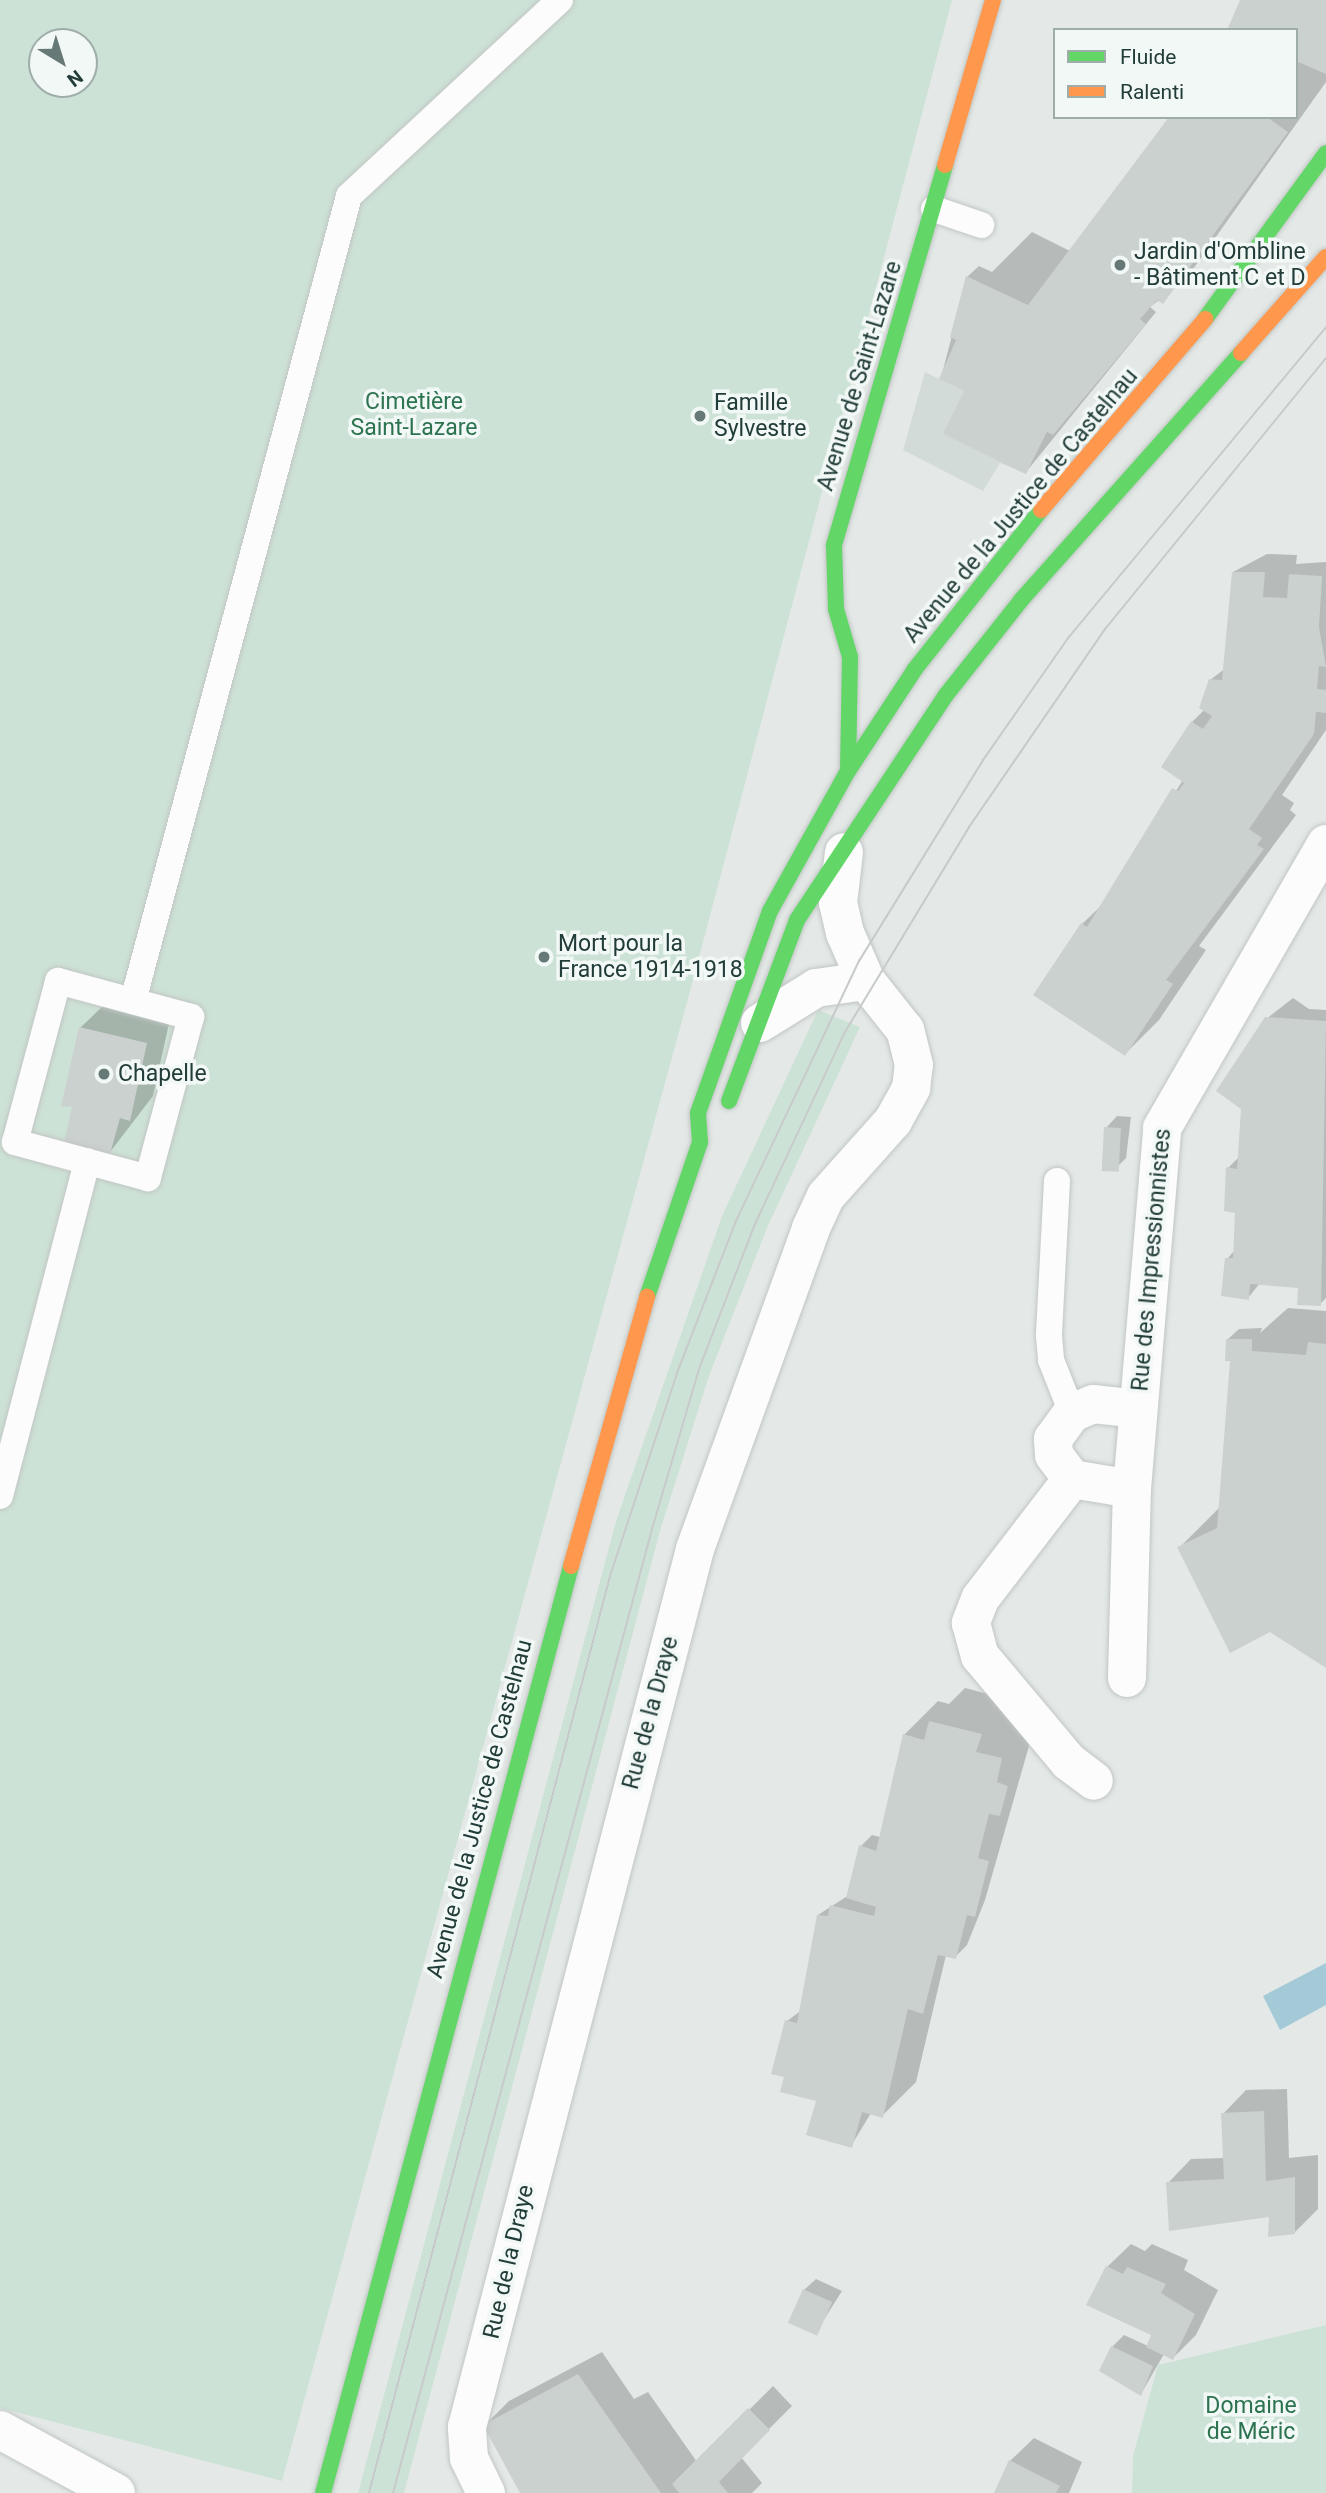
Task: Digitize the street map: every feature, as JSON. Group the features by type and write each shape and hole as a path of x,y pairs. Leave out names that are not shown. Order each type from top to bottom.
{"main road":[{"name":"Avenue de Saint-Lazare","path":"848,771 850,657 836,609 834,545 993,0"},
{"name":"Avenue de la Justice de Castelnau","path":"323,2493 551,1630 629,1348 700,1142 698,1114 770,911 848,771 915,670 1022,533 1238,281 1326,153"},
{"name":"Avenue de la Justice de Castelnau","path":"700,1142 721,1124 797,920 821,876 844,852 946,695 1022,599 1326,257"}],"street":[{"name":"Rue des Impressionnistes","path":"1127,1678 1132,1489 1162,1128 1326,844"},
{"name":"Rue de la Draye","path":"485,2493 469,2458 467,2427 695,1549 811,1228 826,1196 893,1121 911,1088 914,1065 905,1030 866,981 838,903 844,852"},
{"path":"760,1023 816,988 866,981"},
{"path":"1132,1489 1072,1479 1054,1455 1053,1439 1072,1413 1093,1404 1138,1409"},
{"path":"1072,1479 980,1599 971,1623 980,1656 1069,1762 1094,1780"},
{"path":"0,2430 117,2493"}],"lane":[{"path":"133,1002 349,196 560,0"},
{"path":"934,209 981,225"},
{"path":"58,981 133,1002 191,1017 148,1178 15,1142 58,981"},
{"path":"0,1496 86,1161"},
{"path":"1057,1181 1049,1336 1051,1360 1072,1413"}],"shaded area":[{"path":"925,372 1047,432 1026,474 1000,463 983,491 903,450"}],"green space":[{"name":"Cimetière Saint-Lazare","path":"0,0 952,0 688,999 282,2481 0,2408"},
{"path":"818,1010 860,1027 767,1228 709,1376 660,1531 404,2493 358,2493 616,1521 722,1216"},
{"name":"Domaine de Méric","path":"1326,2325 1326,2493 1132,2493 1133,2456 1158,2365"}],"water":[{"path":"1326,1963 1326,2005 1280,2030 1263,1996"}],"building":[{"path":"1240,0 1326,0 1326,74 1298,62 1298,28 1228,28"},
{"name":"Jardin d'Ombline - Bâtiment C et D","path":"1168,119 1270,119 1288,132 1163,304 1157,300 1140,319 1146,324 1053,435 1047,432 1026,474 943,434 964,391 939,379 956,340 950,337 966,276 1028,305"},
{"path":"1232,572 1265,572 1263,597 1287,598 1289,574 1322,576 1319,627 1326,667 1319,666 1317,689 1326,690 1326,713 1316,712 1314,734 1249,829 1262,838 1257,845 1264,849 1166,980 1173,984 1125,1056 1033,995 1081,923 1087,927 1172,788 1178,791 1184,783 1161,767 1191,721 1203,729 1212,716 1199,708 1209,679 1222,680"},
{"path":"1265,1017 1326,1021 1321,1306 1297,1305 1298,1288 1250,1284 1249,1300 1221,1296 1225,1258 1233,1258 1235,1213 1224,1211 1226,1167 1237,1169 1241,1109 1216,1091"},
{"name":"Chapelle","path":"79,1027 147,1043 130,1121 120,1118 110,1154 64,1143 72,1107 61,1106"},
{"path":"1104,1127 1121,1128 1119,1172 1102,1171"},
{"path":"1226,1339 1252,1339 1252,1351 1306,1355 1308,1342 1326,1344 1326,1668 1270,1632 1230,1653 1177,1547 1217,1528 1230,1361 1225,1361"},
{"path":"929,1721 982,1734 976,1752 1002,1758 997,1782 1008,1786 1000,1816 989,1814 978,1858 989,1861 975,1917 967,1915 956,1959 938,1955 923,2014 908,2009 883,2118 862,2112 852,2148 806,2135 816,2101 780,2092 784,2077 771,2074 785,2020 797,2023 817,1915 828,1916 830,1905 874,1916 876,1907 846,1898 859,1845 876,1851 903,1734 924,1740"},
{"path":"1264,2111 1266,2181 1295,2177 1295,2234 1268,2237 1269,2217 1169,2231 1166,2182 1224,2179 1221,2113"},
{"path":"1106,2266 1123,2274 1127,2267 1166,2284 1161,2293 1195,2314 1173,2360 1146,2347 1151,2335 1086,2305"},
{"path":"803,2289 832,2302 817,2336 788,2323"},
{"path":"1111,2346 1153,2366 1141,2396 1099,2371"},
{"path":"578,2374 661,2493 520,2493 483,2425"},
{"path":"748,2408 770,2430 719,2482 728,2493 679,2493 672,2484"},
{"path":"1009,2460 1060,2486 1056,2493 994,2493"}],"tram line":[{"path":"369,2493 610,1576 677,1373 736,1221 859,961 983,760 1068,638 1326,327"},
{"path":"393,2493 652,1529 699,1369 755,1224 845,1032 969,827 1105,629 1326,358"}],"traffic: fast":[{"path":"1205,319 1326,153"},
{"path":"848,771 850,657 836,609 834,545 945,165"},
{"path":"729,1101 797,920 946,695 1022,599 1241,353"},
{"path":"647,1297 700,1142 698,1113 770,911 848,771 915,669 1041,510"},
{"path":"323,2493 571,1566"}],"traffic: slow":[{"path":"945,165 993,0"},
{"path":"1241,353 1326,257"},
{"path":"1041,510 1205,319"},
{"path":"571,1566 647,1297"}],"place":[{"name":"Jardin d'Ombline - Bâtiment C et D","path":"1120,265"},
{"name":"Famille Sylvestre","path":"700,416"},
{"name":"Mort pour la France 1914-1918","path":"544,957"},
{"name":"Chapelle","path":"104,1074"}]}
